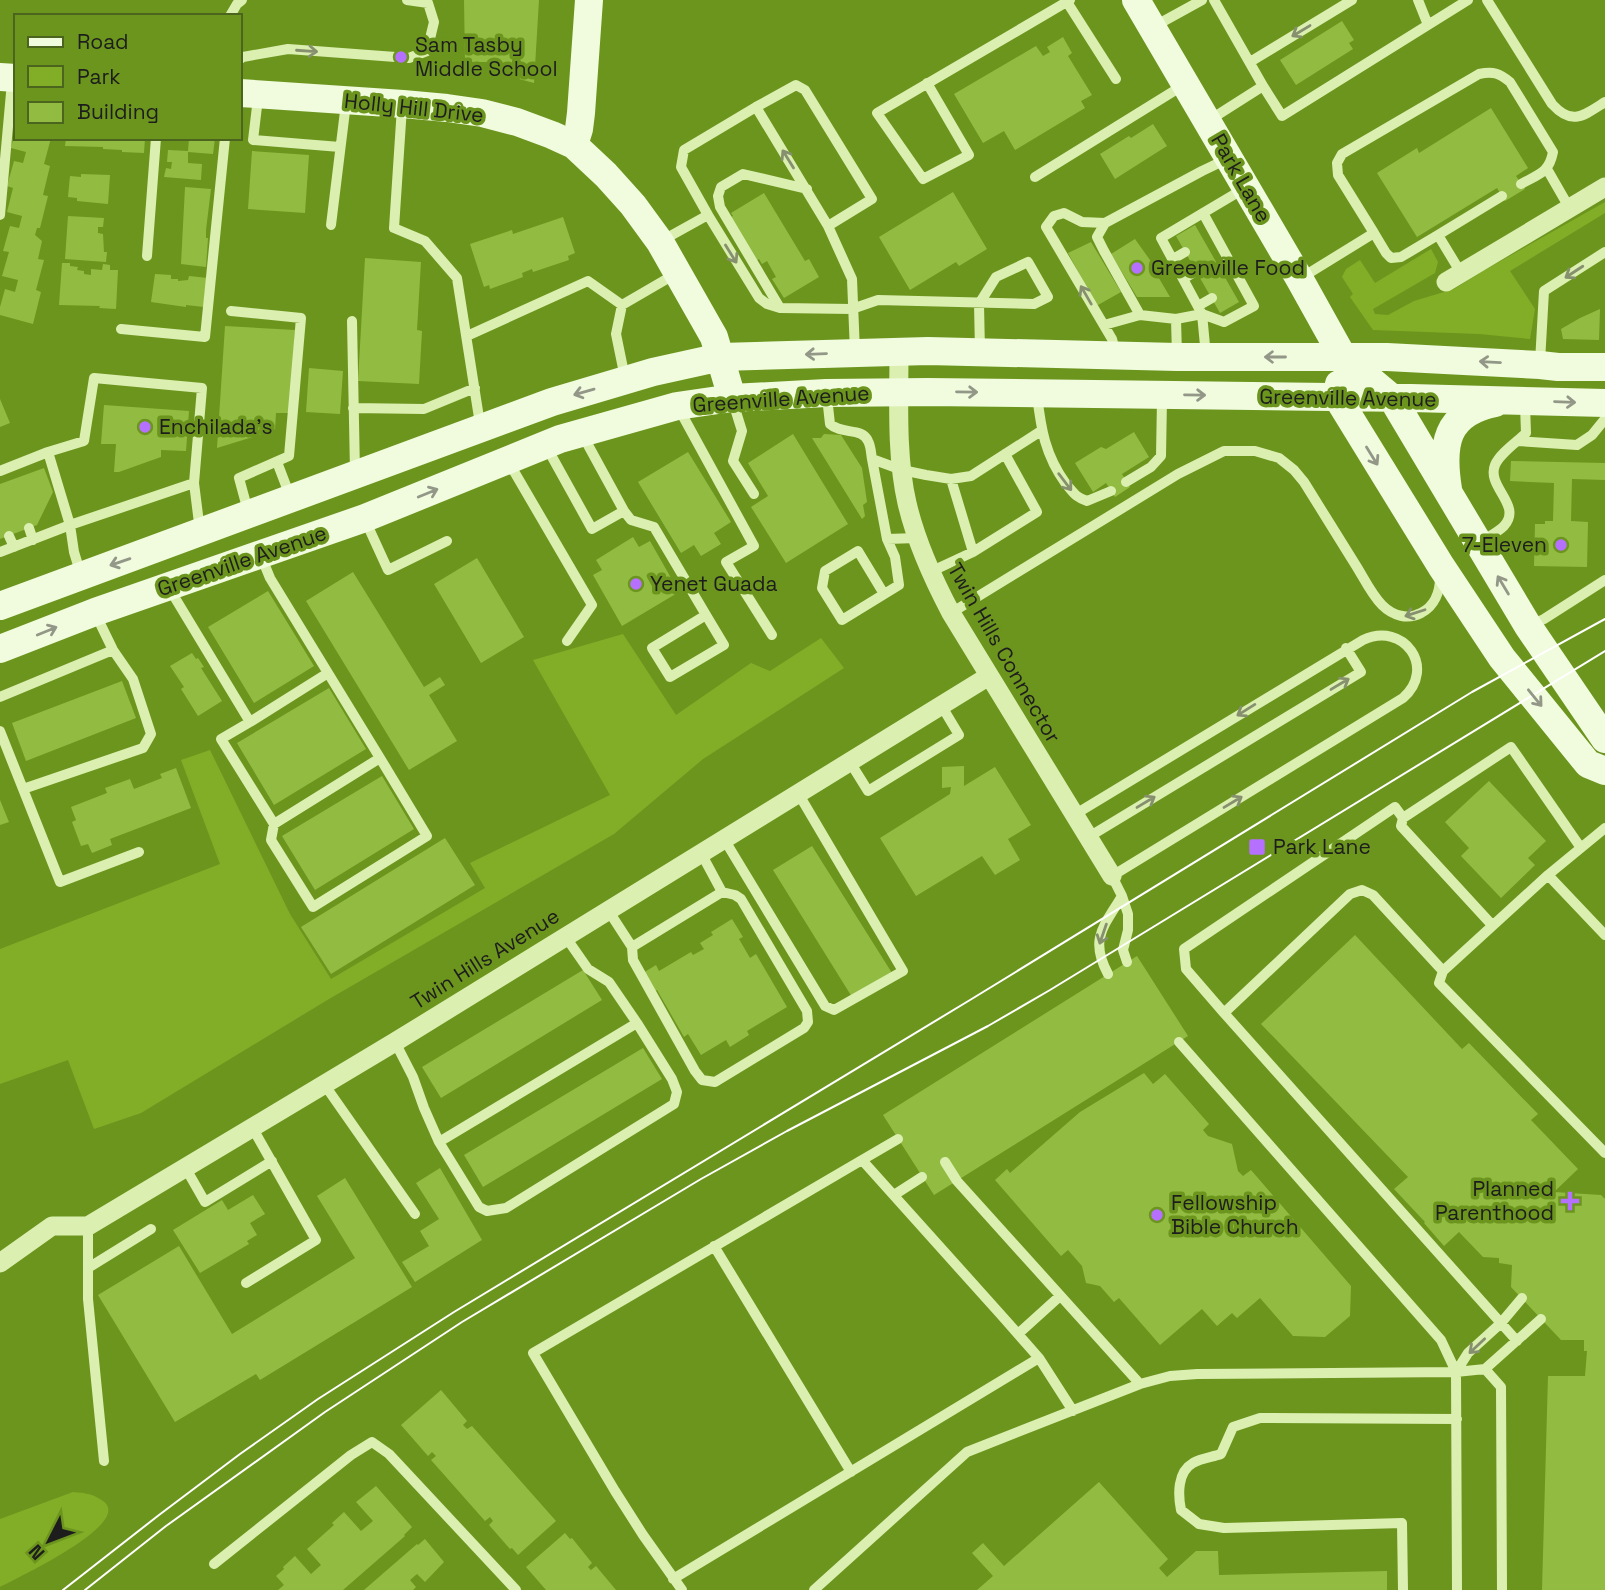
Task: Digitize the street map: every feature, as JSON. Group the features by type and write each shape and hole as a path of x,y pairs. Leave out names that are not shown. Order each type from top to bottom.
{"main road":[{"path":"574,145 580,121 589,0"},
{"name":"Park Lane","path":"1136,0 1343,358 1392,398 1528,626 1597,723"},
{"name":"Holly Hill Drive","path":"249,94 403,104 482,113 528,126 574,145 633,205 660,242 714,337 732,398"},
{"name":"Greenville Avenue","path":"0,606 552,402 653,372 721,357 855,352 980,352 1177,357 1387,357 1605,368"},
{"path":"1343,358 1337,397 1441,566 1510,668 1588,764 1605,771"},
{"name":"Greenville Avenue","path":"0,649 95,612 365,518 546,445 677,406 732,398 899,392 1605,403"},
{"path":"1449,495 1444,465 1446,444 1456,423 1467,412 1482,405 1517,400"},
{"path":"355,476 365,518"},
{"path":"81,575 95,612"}],"street":[{"path":"1454,277 1605,187"},
{"name":"Twin Hills Connector","path":"899,352 902,470 906,501 930,572 951,613 1112,876"},
{"name":"Twin Hills Avenue","path":"88,1226 395,1042 989,676"},
{"path":"0,1263 52,1226 88,1226"}],"lane":[{"path":"231,14 242,0"},
{"path":"242,58 288,49 409,58 427,51 434,22 428,3 407,0"},
{"path":"1152,28 1202,0"},
{"path":"1214,0 1282,116 1468,0"},
{"path":"1250,62 1352,0"},
{"path":"1418,0 1428,25"},
{"path":"1488,0 1552,104 1562,115 1573,117 1586,114 1605,102"},
{"path":"927,83 969,155 923,179 877,113 927,83 1069,1 1116,79"},
{"path":"1502,196 1401,257 1391,258 1338,175 1337,163 1342,154 1479,74 1491,71 1510,82 1553,152 1548,169 1521,184"},
{"path":"0,215 9,77"},
{"path":"1035,177 1186,84"},
{"path":"828,226 872,199 806,90 796,85 684,150 681,167 759,298 767,304 780,308 852,309 878,300 978,304 1034,304 1048,297 1028,262 996,277 978,304 980,352"},
{"path":"1207,121 1263,86"},
{"path":"249,94 253,140 340,147"},
{"path":"331,225 346,101"},
{"path":"403,104 394,228 425,241 457,278 481,428"},
{"path":"756,107 828,226 852,279 855,352"},
{"path":"147,256 156,140"},
{"path":"121,329 205,337 225,140"},
{"path":"1116,355 1112,339 1046,227 1054,216 1064,213 1082,222 1105,223 1229,158"},
{"path":"1548,169 1570,209"},
{"path":"780,308 720,207 718,196 721,187 743,174 807,189"},
{"path":"1206,357 1200,310 1161,238 1246,187"},
{"path":"1200,310 1224,322 1254,306 1236,285 1225,254 1203,213"},
{"path":"660,242 708,215"},
{"path":"1105,223 1097,237 1140,315"},
{"path":"1204,240 1214,233"},
{"path":"1299,278 1374,233"},
{"path":"1438,235 1454,277"},
{"path":"1173,259 1185,252"},
{"path":"1540,365 1544,291 1605,252"},
{"path":"1216,260 1225,254"},
{"path":"1183,279 1196,271"},
{"path":"625,380 615,334 622,305 677,272"},
{"path":"467,336 588,281 622,305"},
{"path":"1104,325 1140,315 1176,320 1200,310 1212,298"},
{"path":"231,311 301,318 289,456 239,478 249,515"},
{"path":"1176,320 1177,357"},
{"path":"352,321 355,476"},
{"path":"12,480 4,469 84,441 94,378 202,388 194,484 200,533"},
{"path":"353,408 424,408 475,388"},
{"path":"826,393 830,424 837,430 860,433 868,440 887,538 895,556 899,585 842,620 822,588 825,571 858,551 884,594"},
{"path":"1037,393 1041,431 1054,467 1077,497 1087,501 1111,491"},
{"path":"1126,482 1151,467 1161,456 1162,395"},
{"path":"732,398 742,431 733,461 754,494"},
{"path":"1478,544 1505,524 1510,514 1508,504 1494,479 1494,467 1526,433 1517,400"},
{"path":"677,406 754,546 726,562 772,635"},
{"path":"1517,441 1577,445 1591,435 1605,419"},
{"path":"872,459 902,470 951,479 971,476 1041,431"},
{"path":"581,433 624,511 631,520 654,527 724,645 670,677 652,648 706,615"},
{"path":"546,445 592,529 624,511"},
{"path":"951,613 1178,474 1224,451 1255,451 1279,458 1294,470 1382,606 1396,614 1407,618 1431,606 1440,588 1441,566"},
{"path":"48,452 70,525 81,575"},
{"path":"930,572 973,552 1037,512 1004,454"},
{"path":"508,460 593,605 567,641"},
{"path":"277,462 291,499"},
{"path":"951,479 973,552"},
{"path":"0,552 70,525 194,484"},
{"path":"365,518 388,570 447,541"},
{"path":"29,528 33,540"},
{"path":"9,536 14,547"},
{"path":"887,538 917,538"},
{"path":"260,554 270,578 380,758 427,836 313,907 271,839 274,824 221,739 328,673"},
{"path":"1528,626 1544,619 1605,580"},
{"path":"168,587 250,722"},
{"path":"23,789 143,748 151,734 133,679 113,650 95,612"},
{"path":"1073,816 1346,648 1372,636 1381,634 1399,639 1407,645 1416,660 1416,677 1403,698 1112,876 1128,914 1128,930 1123,950 1127,962"},
{"path":"1087,838 1361,672 1346,648"},
{"path":"0,697 113,650"},
{"path":"850,762 867,791 959,735 942,705"},
{"path":"0,731 60,882 139,852"},
{"path":"1492,925 1401,826 1403,818 1511,747 1581,848"},
{"path":"274,824 380,758"},
{"path":"724,839 825,1006 834,1010 903,971 798,793"},
{"path":"1403,818 1395,807 1184,949 1186,969 1517,1341"},
{"path":"1605,828 1548,875 1443,971 1439,984 1605,1153"},
{"path":"701,853 722,892"},
{"path":"1548,875 1605,935"},
{"path":"1224,1013 1350,894 1362,890 1373,895 1443,971"},
{"path":"608,909 632,947 633,960 702,1080 715,1082 804,1028 808,1022 807,1011 748,910 741,899 734,895 722,892 632,947"},
{"path":"1108,974 1098,949 1100,935 1122,896"},
{"path":"395,1042 413,1077 439,1142 479,1207 487,1211 506,1208 674,1104 677,1092 672,1079 637,1023 609,982 588,969 565,936"},
{"path":"439,1142 637,1023"},
{"path":"1179,1042 1440,1340 1456,1372 1457,1590"},
{"path":"324,1084 415,1214"},
{"path":"246,1283 316,1240 252,1127"},
{"path":"682,1590 615,1491 533,1353 898,1139"},
{"path":"862,1160 1018,1334 1038,1358 1073,1411"},
{"path":"185,1167 205,1202 272,1161"},
{"path":"945,1162 957,1181 1140,1384"},
{"path":"894,1195 922,1177"},
{"path":"88,1226 88,1299 104,1461"},
{"path":"88,1268 151,1229"},
{"path":"714,1246 851,1472"},
{"path":"1018,1334 1060,1296"},
{"path":"1456,1372 1468,1353 1501,1323 1522,1298"},
{"path":"814,1590 967,1452 1140,1384 1170,1376 1197,1374 1456,1372 1485,1369 1541,1319"},
{"path":"673,1579 1038,1358"},
{"path":"1485,1369 1501,1387 1502,1590"},
{"path":"1403,1590 1402,1523 1224,1528 1199,1524 1181,1510 1178,1494 1181,1478 1191,1463 1221,1454 1233,1427 1260,1418 1457,1419"},
{"path":"214,1564 351,1455 372,1442 389,1454 516,1590"}],"green space":[{"path":"1605,202 1605,213 1510,271 1535,309 1530,339 1373,330 1350,297 1353,294 1342,277 1346,269 1360,260 1375,283 1431,249 1438,262 1435,273 1373,309 1375,314 1388,315 1414,301 1454,289"},
{"path":"623,634 676,715 751,663 770,671 821,638 844,668 703,759 614,834 329,999 141,1113 94,1129 68,1060 0,1084 0,949 220,864 181,760 210,750 290,914 331,979 485,888 470,863 610,795 533,660"},
{"path":"73,1492 89,1494 103,1501 108,1511 103,1523 69,1549 0,1587 0,1519"}],"building":[{"path":"464,0 539,0 534,83 500,74 501,62 465,62"},
{"path":"1342,21 1354,40 1349,43 1353,49 1296,85 1280,60"},
{"path":"1063,37 1072,53 1068,56 1092,95 1081,101 1085,108 1015,150 1004,131 983,143 954,94 1036,46 1043,56 1050,52 1047,47"},
{"path":"1491,108 1528,168 1516,176 1525,189 1505,201 1497,188 1417,237 1377,173 1417,148 1419,153"},
{"path":"1153,124 1167,146 1115,179 1100,154"},
{"path":"14,136 14,140 50,140 44,164 50,166 43,195 48,196 40,228 37,228 35,235 42,241 38,259 44,260 36,290 41,292 33,324 0,315 5,289 15,292 18,280 2,276 9,252 3,251 10,226 19,228 22,216 7,212 13,188 7,186 14,161 23,163 26,152 11,148"},
{"path":"66,140 145,140 144,153 122,152 103,147 65,146"},
{"path":"189,140 215,140 213,154 188,152 188,163 202,164 201,180 164,177 166,168 171,169 172,162 167,162 168,150 188,151"},
{"path":"252,151 309,155 305,213 248,209"},
{"path":"81,174 110,175 108,204 77,201 77,198 68,197 70,176 81,177"},
{"path":"185,187 211,189 206,230 206,267 181,264"},
{"path":"953,192 987,249 959,266 956,262 910,290 879,237"},
{"path":"764,193 805,261 809,259 819,277 784,298 772,279 776,277 767,261 762,264 759,259 756,261 729,218 733,216 731,213"},
{"path":"68,216 104,218 103,227 98,227 98,233 103,234 106,262 65,259"},
{"path":"563,217 575,253 568,256 569,260 533,272 532,269 522,273 523,277 490,289 489,285 484,287 470,244 512,230 513,234"},
{"path":"1195,225 1239,302 1220,313 1176,236"},
{"name":"Greenville Food","path":"1135,239 1155,267 1153,268 1170,297 1137,297 1111,254"},
{"path":"1091,242 1121,292 1098,305 1068,253"},
{"path":"365,258 421,262 417,330 422,331 419,384 358,381"},
{"path":"62,263 70,263 70,266 78,267 77,270 84,271 84,274 91,275 91,269 102,270 103,264 110,265 110,270 118,270 116,309 59,305"},
{"path":"155,274 171,275 171,279 178,281 188,280 189,276 208,278 204,307 151,302"},
{"path":"1600,309 1599,340 1563,339 1561,329"},
{"path":"225,326 295,330 290,413 276,413 275,430 217,448"},
{"path":"309,368 343,371 340,414 306,412"},
{"path":"0,399 10,423 0,427"},
{"name":"Enchilada's","path":"104,405 189,411 186,451 161,450 161,457 114,472 116,444 101,444"},
{"path":"1134,432 1149,457 1122,474 1130,487 1115,497 1106,483 1093,492 1075,463"},
{"path":"793,434 848,524 786,563 751,507 768,496 748,463"},
{"path":"824,434 841,435 862,468 867,502 863,505 865,516 862,519 812,438 821,438"},
{"path":"688,452 731,522 714,533 721,544 701,556 694,545 681,553 638,482"},
{"path":"1511,461 1605,463 1605,480 1572,479 1571,521 1588,522 1587,567 1534,566 1535,524 1553,521 1554,483 1510,481"},
{"path":"44,468 53,492 37,525 0,539 0,484"},
{"name":"Yenet Guada","path":"633,537 639,547 650,541 679,592 622,626 593,575 602,570 596,560"},
{"path":"477,558 524,637 481,663 434,584"},
{"path":"353,572 424,687 440,677 445,685 429,695 457,741 409,770 306,601"},
{"path":"268,591 314,666 254,703 208,627"},
{"path":"192,653 204,667 201,668 222,701 198,716 170,666"},
{"path":"122,681 136,718 26,761 12,723"},
{"path":"329,688 366,749 274,805 237,743"},
{"path":"964,766 964,786 995,767 1031,825 1008,839 1020,860 995,875 982,856 916,896 880,838 950,794 951,787 942,788 942,767"},
{"path":"176,768 191,808 110,839 112,845 92,853 88,844 81,846 72,822 76,820 71,807 107,793 105,788 130,779 134,789 162,778 160,774"},
{"path":"382,776 414,829 315,890 282,836"},
{"path":"1489,781 1546,841 1528,858 1535,865 1501,898 1461,856 1469,848 1445,822"},
{"path":"0,800 9,822 0,825"},
{"path":"445,838 475,885 331,974 301,927"},
{"path":"812,846 892,973 852,997 773,870"},
{"path":"732,919 743,937 739,939 750,958 756,954 787,1007 747,1031 749,1035 730,1047 726,1040 701,1055 688,1034 684,1037 657,990 654,992 643,973 656,965 659,971 691,952 693,955 704,949 700,943 713,935 711,932"},
{"path":"1355,935 1462,1049 1469,1043 1538,1114 1531,1120 1578,1169 1554,1192 1601,1195 1605,1199 1605,1590 1542,1590 1548,1376 1585,1376 1587,1351 1584,1351 1584,1340 1561,1340 1511,1287 1512,1265 1499,1263 1499,1258 1483,1257 1459,1232 1444,1246 1394,1189 1408,1177 1261,1024"},
{"path":"1137,956 1188,1036 934,1195 883,1115"},
{"path":"583,970 602,1000 441,1098 422,1067"},
{"path":"643,1048 662,1079 483,1187 464,1155"},
{"name":"Fellowship Bible Church","path":"1144,1073 1153,1084 1165,1074 1209,1124 1203,1130 1208,1136 1232,1144 1238,1171 1243,1176 1251,1170 1351,1286 1350,1316 1325,1337 1293,1336 1260,1298 1237,1318 1232,1313 1217,1326 1202,1309 1160,1345 1119,1298 1114,1302 1100,1286 1086,1283 1082,1266 1068,1250 1061,1256 995,1180 1007,1169 1010,1173 1080,1112"},
{"path":"440,1168 482,1240 415,1282 402,1262 429,1246 420,1231 439,1219 416,1183"},
{"path":"345,1178 412,1287 260,1380 256,1374 175,1422 98,1295 179,1246 232,1334 355,1258 317,1196"},
{"path":"253,1195 265,1214 250,1223 257,1235 247,1241 249,1244 200,1273 173,1230 222,1200 228,1210"},
{"path":"441,1390 467,1421 463,1425 467,1429 472,1426 556,1521 518,1555 489,1525 493,1521 490,1517 485,1521 431,1460 436,1456 432,1452 428,1456 401,1425"},
{"path":"1099,1482 1168,1559 1159,1568 1167,1577 1196,1551 1218,1551 1219,1575 1387,1571 1387,1590 977,1590 993,1576 972,1553 983,1543 1004,1566"},
{"path":"376,1486 412,1527 405,1536 343,1590 278,1590 284,1585 276,1576 295,1556 311,1574 321,1565 307,1549 334,1525 332,1523 344,1512 361,1531 373,1521 356,1502"},
{"path":"565,1533 592,1563 588,1567 591,1570 596,1566 616,1590 546,1590 526,1567"},
{"path":"425,1539 444,1562 425,1582 417,1574 410,1580 416,1587 413,1590 364,1590 417,1544"}],"tram line":[{"path":"63,1590 240,1454 318,1399 454,1312 1472,692 1605,619"},
{"path":"85,1590 166,1526 325,1412 462,1322 701,1179 988,1026 1050,990 1605,651"}],"place":[{"name":"Sam Tasby Middle School","path":"401,57"},
{"name":"Greenville Food","path":"1137,268"},
{"name":"Enchilada's","path":"145,427"},
{"name":"7-Eleven","path":"1561,545"},
{"name":"Yenet Guada","path":"636,584"},
{"name":"Park Lane","path":"1257,847"},
{"name":"Planned Parenthood","path":"1570,1201"},
{"name":"Fellowship Bible Church","path":"1157,1215"}]}
